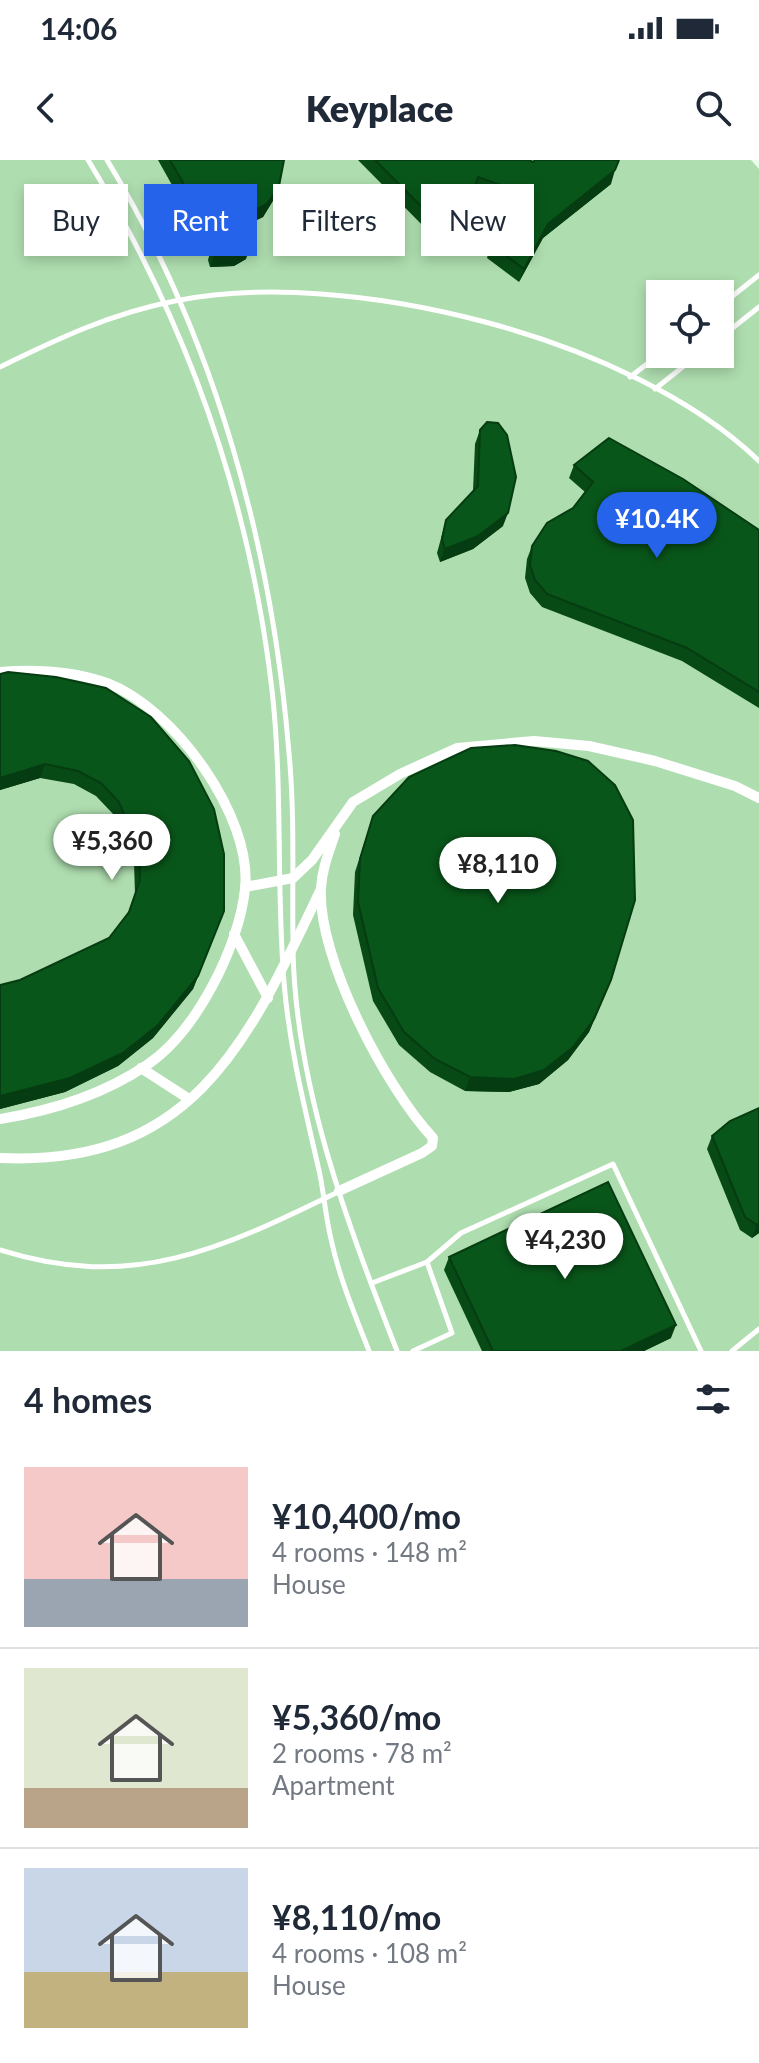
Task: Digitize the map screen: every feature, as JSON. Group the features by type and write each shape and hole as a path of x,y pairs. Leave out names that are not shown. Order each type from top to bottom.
{"street":[{"path":"0,672 43,669 109,684 152,711 177,733 217,786 243,851 245,887 234,934 209,991 185,1027 141,1068 38,1113 0,1119"},
{"path":"245,887 293,878 353,802 400,774 457,748 534,741 589,746 655,761 757,797"},
{"path":"0,1158 40,1160 99,1150 144,1132 189,1099 228,1062 268,998 320,891 324,866 337,826"},
{"path":"320,891 331,948 348,1002 378,1058 433,1138 432,1146 339,1191"},
{"path":"234,934 268,998"},
{"path":"141,1068 189,1099"}],"lane":[{"path":"88,160 130,232 165,303 196,375 227,470 264,629 278,746 281,928 289,1030 331,1241 369,1351"},
{"path":"107,160 151,238 178,300 238,467 275,628 290,756 295,986 311,1085 339,1191 397,1351"},
{"path":"734,295 759,275"},
{"path":"0,367 120,313 178,300 264,293 346,297 415,307 519,330 655,389 739,442 759,461"},
{"path":"734,327 759,307"},
{"path":"630,377 646,365"},
{"path":"655,389 681,368"},
{"path":"372,1283 427,1262 461,1233 613,1164 701,1351"},
{"path":"0,1250 29,1259 86,1268 149,1265 208,1251 339,1191"},
{"path":"413,1351 452,1333 427,1262"},
{"path":"732,1351 759,1329"}],"green space":[{"path":"0,160 751,160 759,169 759,1351 0,1351"}],"building":[{"path":"170,160 284,160 279,184 273,184 273,195 267,204 257,209 257,184 184,184"},
{"path":"375,160 619,160 615,170 548,224 534,250 534,184 498,184 478,177 476,184 421,184 421,206 405,190 405,184 399,184"},
{"path":"507,256 531,256 524,269"},
{"path":"487,422 498,423 507,435 516,477 508,513 478,536 445,549 442,539 446,520 478,486 480,430"},
{"path":"609,438 683,479 759,530 759,692 687,648 547,594 535,580 530,565 532,546 547,523 573,508 593,482 574,465"},
{"path":"8,672 56,677 106,688 151,717 189,761 214,809 224,854 224,911 198,976 158,1025 123,1053 70,1078 0,1096 0,985 20,980 109,938 129,912 140,880 139,850 119,802 101,783 78,771 45,764 0,778 0,674"},
{"path":"515,745 556,751 588,761 615,785 633,820 635,900 611,980 594,1019 573,1047 544,1070 514,1079 470,1077 435,1059 404,1032 378,988 358,902 360,859 373,816 409,777 471,748"},
{"path":"759,1108 757,1225 745,1217 712,1136 730,1121"},
{"path":"608,1182 676,1325 621,1351 493,1351 449,1257"}]}
